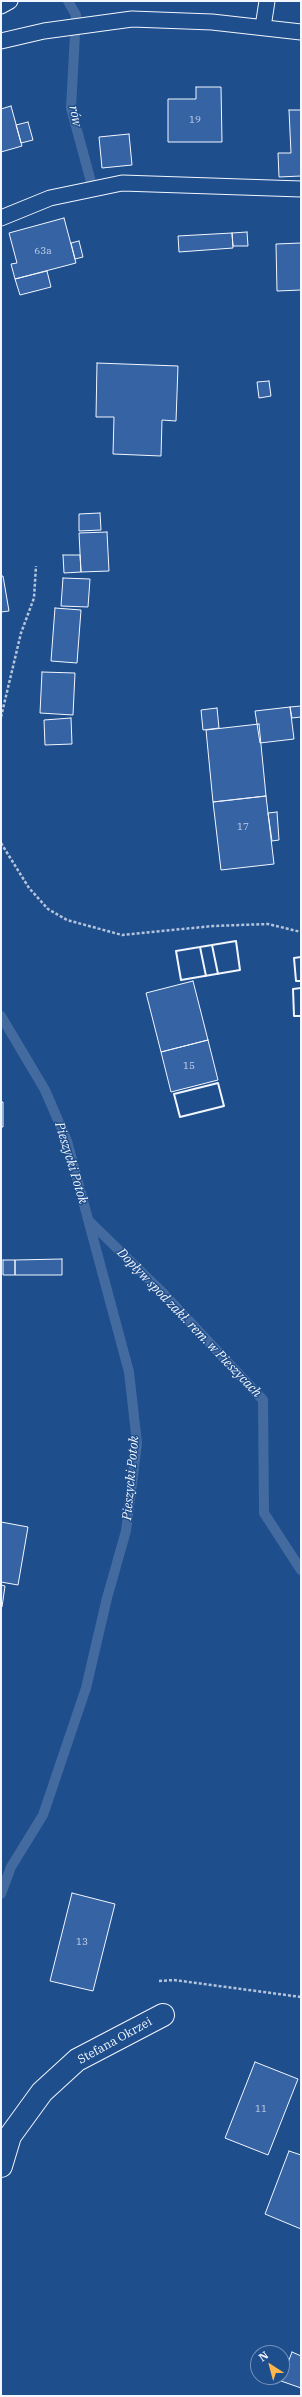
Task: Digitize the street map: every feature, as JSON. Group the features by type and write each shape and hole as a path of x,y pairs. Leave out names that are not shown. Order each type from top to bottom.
{"street":[{"name":"Stefana Okrzei","path":"1,2166 10,2136 42,2092 77,2060 163,2014"}],"lane":[{"path":"1,6 10,1"},
{"path":"263,27 266,1"},
{"path":"1,41 44,31 132,19 212,22 301,32"},
{"path":"1,218 50,198 122,183 301,189"}],"path":[{"path":"1,717 21,633 34,598 36,566"},
{"path":"1,843 29,888 48,909 66,920 122,935 213,926 268,924 301,932"},
{"path":"159,1981 174,1980 301,1997"}],"building":[{"path":"196,87 221,87 222,142 168,142 168,99 196,99"},
{"path":"11,106 22,146 1,152 1,109"},
{"path":"289,110 301,110 301,176 279,177 278,153 291,153"},
{"path":"28,122 33,140 21,143 16,125"},
{"path":"129,134 132,165 102,168 99,137"},
{"path":"64,218 76,263 15,279 11,264 17,263 9,233"},
{"path":"247,232 248,246 233,246 232,233"},
{"path":"232,233 233,248 179,252 178,236"},
{"path":"79,241 83,257 75,259 71,243"},
{"path":"301,243 301,290 277,291 276,244"},
{"path":"47,271 51,287 20,295 15,279"},
{"path":"97,363 178,366 176,421 162,420 161,456 113,454 114,417 96,417"},
{"path":"269,381 271,396 259,398 257,382"},
{"path":"100,513 101,530 79,531 79,514"},
{"path":"107,532 109,571 81,572 79,533"},
{"path":"63,555 80,555 81,572 64,573"},
{"path":"1,576 3,576 9,611 1,612"},
{"path":"63,578 90,579 88,607 61,606"},
{"path":"55,608 81,610 77,663 51,661"},
{"path":"42,672 75,673 73,715 40,713"},
{"path":"301,706 301,717 292,718 290,707"},
{"path":"290,707 294,739 260,743 255,711"},
{"path":"217,708 219,728 203,730 201,710"},
{"path":"71,718 72,744 45,745 44,720"},
{"path":"259,724 266,796 213,802 206,730"},
{"path":"266,796 274,864 221,870 213,802"},
{"path":"277,812 279,840 272,841 268,813"},
{"path":"193,981 208,1040 161,1052 146,993"},
{"path":"208,1040 218,1080 171,1092 161,1052"},
{"path":"1,1102 3,1102 3,1127 1,1127"},
{"path":"62,1259 62,1275 15,1275 15,1260"},
{"path":"3,1260 15,1260 15,1275 3,1275"},
{"path":"1,1522 28,1527 18,1585 1,1582"},
{"path":"1,1585 5,1586 2,1607 1,1607"},
{"path":"72,1893 115,1904 93,1991 50,1981"},
{"path":"255,2062 298,2079 268,2155 225,2138"},
{"path":"289,2151 301,2155 301,2229 265,2214"},
{"path":"292,2352 301,2356 301,2388 290,2384 290,2357"}],"waterway":[{"name":"rów","path":"68,1 76,15 71,108 91,182"},
{"name":"Pieszycki Potok","path":"1,1016 45,1090 67,1141 129,1372 137,1443 126,1531 107,1598 86,1688 43,1815 11,1867 1,1894"},
{"name":"Dopływ spod zakł. rem. w Pieszycach","path":"89,1221 161,1291 263,1400 264,1513 301,1570"}],"wall":[{"path":"236,941 240,970 181,980 176,951 236,941"},
{"path":"212,945 218,974"},
{"path":"200,947 206,976"},
{"path":"301,957 294,958 296,981 301,981"},
{"path":"301,988 293,989 294,1016 301,1016"},
{"path":"218,1083 224,1106 180,1117 174,1094 218,1083"}]}
